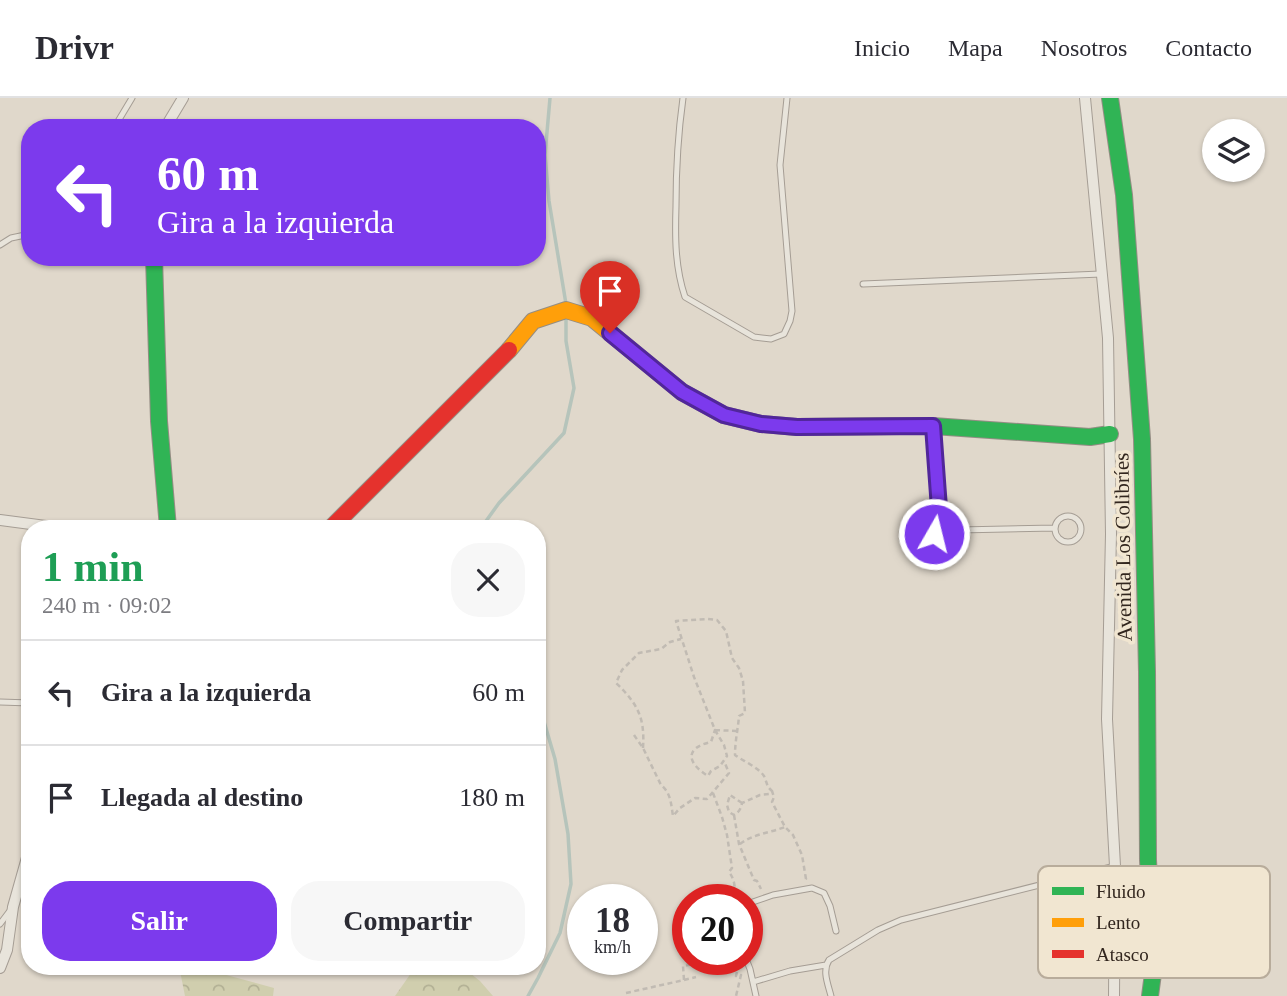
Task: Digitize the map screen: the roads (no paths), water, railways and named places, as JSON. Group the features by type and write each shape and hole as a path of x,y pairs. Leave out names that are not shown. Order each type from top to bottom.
{"street":[{"path":"170,119 183,98"},
{"name":"Avenida Los Colibríes","path":"1085,98 1108,338 1111,534 1107,719 1115,866"},
{"name":"Avenida Los Colibríes","path":"1110,98 1124,195 1142,439 1148,866"},
{"path":"154,266 159,421 167,520"},
{"path":"339,520 501,359 533,321 566,310 592,318 682,392 724,415 761,424 797,427 933,426 1090,437 1110,434"},
{"path":"0,520 21,523"},
{"path":"0,968 7,950 13,907 21,879"},
{"name":"Avenida Los Colibríes","path":"1114,978 1114,996"},
{"name":"Avenida Los Colibríes","path":"1150,996 1152,978"}],"lane":[{"path":"119,119 132,98"},
{"path":"682,98 675,249 679,279 685,297 754,337 771,339 784,334 792,311 780,165 788,98"},
{"path":"0,245 21,236"},
{"path":"863,284 1102,274"},
{"path":"933,426 940,522 934,534 942,546 952,546 956,543 960,530 954,522 940,522"},
{"path":"1070,516 1079,522 1081,532 1069,542 1059,538 1055,528 1060,518 1070,516"},
{"path":"960,530 1055,528"},
{"path":"0,702 21,703"},
{"path":"753,982 790,971 826,965 835,955 861,942 877,930 901,920 1038,885"},
{"path":"763,898 812,888 824,893 836,931"},
{"path":"0,924 13,907"},
{"path":"826,965 831,996"},
{"path":"751,975 756,996"}],"waterway":[{"path":"546,144 550,98"},
{"path":"546,166 566,304"},
{"path":"487,520 499,503 564,433 574,388 566,341 566,315"},
{"path":"546,728 555,759 568,834 571,884 560,933 546,962"},
{"path":"528,996 539,975"}]}
